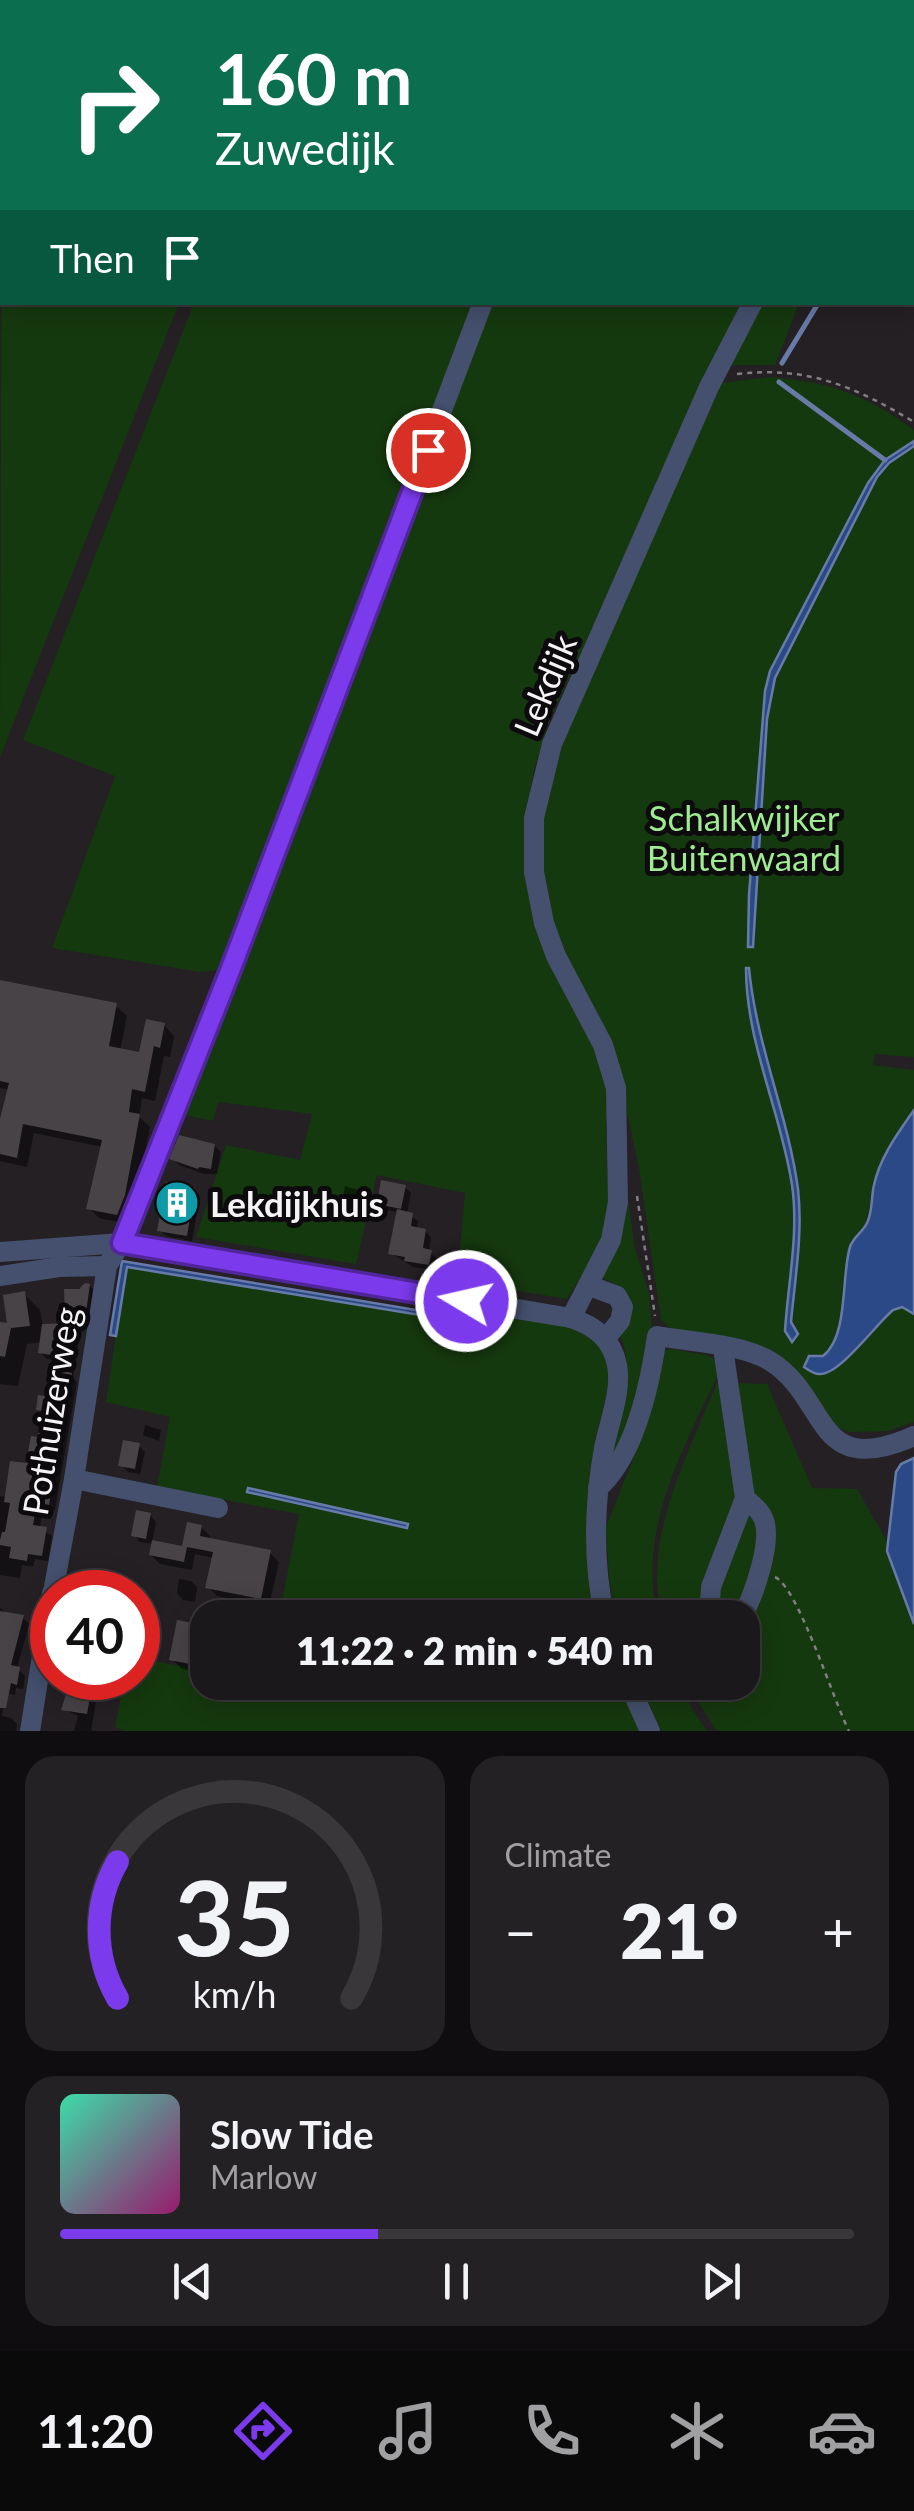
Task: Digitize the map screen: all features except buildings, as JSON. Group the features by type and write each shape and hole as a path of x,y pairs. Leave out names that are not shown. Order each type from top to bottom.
{"street":[{"name":"Pothuizerweg","path":"56,1570 108,1266 122,1243 230,971 483,305"},
{"name":"Lekdijk","path":"571,1318 611,1240 618,1202 616,1088 603,1044 556,956 544,923 534,872 534,818 552,744 715,377 751,305"},
{"path":"0,1252 122,1243 590,1324 606,1338 618,1368 598,1488 596,1568 602,1600"},
{"path":"0,1276 59,1267 108,1266"},
{"path":"590,1286 617,1296 623,1308 620,1321 606,1338"},
{"path":"598,1488 618,1468 625,1451 647,1386 657,1332 749,1351 782,1369 834,1439 858,1449 891,1446 914,1436"},
{"path":"710,1600 711,1587 745,1498 722,1348"},
{"path":"74,1479 218,1508"},
{"path":"745,1498 762,1516 767,1531 751,1600"},
{"name":"Pothuizerweg","path":"30,1731 35,1700"},
{"path":"636,1700 650,1731"}],"path":[{"path":"715,377 770,370 814,376 873,397 914,422"},
{"path":"637,1195 657,1332"},
{"path":"759,1571 784,1581 849,1731"}],"green space":[{"path":"1,305 178,305 0,757"},
{"path":"193,305 476,305 225,969 201,972 52,948 115,776 23,740"},
{"path":"489,305 741,305 548,724 534,770 524,834 609,1098 609,1221 592,1259 567,1299 457,1281 465,1193 377,1175 356,1264 196,1237 226,1145 300,1160 312,1114 218,1102 213,1121 181,1114"},
{"path":"759,305 798,305 775,365 729,365"},
{"name":"Schalkwijker Buitenwaard","path":"770,377 811,382 846,392 879,407 914,430 914,1057 875,1054 873,1065 914,1070 914,1110 891,1143 874,1186 866,1226 851,1241 845,1275 846,1304 834,1343 823,1356 834,1369 893,1310 902,1307 914,1314 914,1422 888,1431 850,1432 836,1427 781,1358 670,1328 661,1320 639,1168 615,1057 571,967 544,888 543,816 567,725 722,383"},
{"path":"621,1153 635,1248 649,1294 653,1346 616,1459 611,1458 627,1364 620,1335 627,1326 630,1308 623,1292 598,1277"},
{"path":"126,1267 499,1327 503,1314 576,1328 588,1334 605,1354 610,1382 595,1441 598,1600 282,1600 299,1514 157,1487 170,1417 106,1402"},
{"path":"663,1351 710,1356 720,1364 719,1373 678,1461 658,1523 653,1554 655,1600 613,1600 606,1527 636,1452"},
{"path":"717,1382 767,1384 812,1488 857,1489 893,1552 914,1613 914,1731 717,1731 697,1700 760,1700 760,1600 659,1600 658,1557 663,1527"},
{"path":"160,1662 190,1668 190,1700 629,1700 643,1731 124,1731 115,1727 120,1700 160,1700"},
{"path":"648,1700 688,1700 707,1731 661,1731"}],"water":[{"path":"914,441 914,446 889,463 877,477 775,678 767,719 753,947 748,947 765,691 770,671 868,483 885,460"},
{"path":"746,968 798,1189 799,1239 791,1322 798,1334 792,1342 785,1331 794,1240 792,1185 752,1023"},
{"path":"914,1110 914,1314 902,1307 893,1310 837,1367 815,1373 804,1367 809,1356 823,1356 837,1334 850,1247 869,1218 881,1165"},
{"path":"122,1261 500,1327 127,1267 116,1336 110,1335"},
{"path":"914,1458 914,1624 887,1551 896,1472 901,1464"},
{"path":"248,1488 408,1524 407,1528 247,1492"}],"waterway":[{"path":"782,363 817,305"},
{"path":"779,382 885,460"}],"place":[{"name":"Lekdijkhuis","path":"177,1203"}],"route":[{"path":"428,450 122,1243 466,1301"}]}
